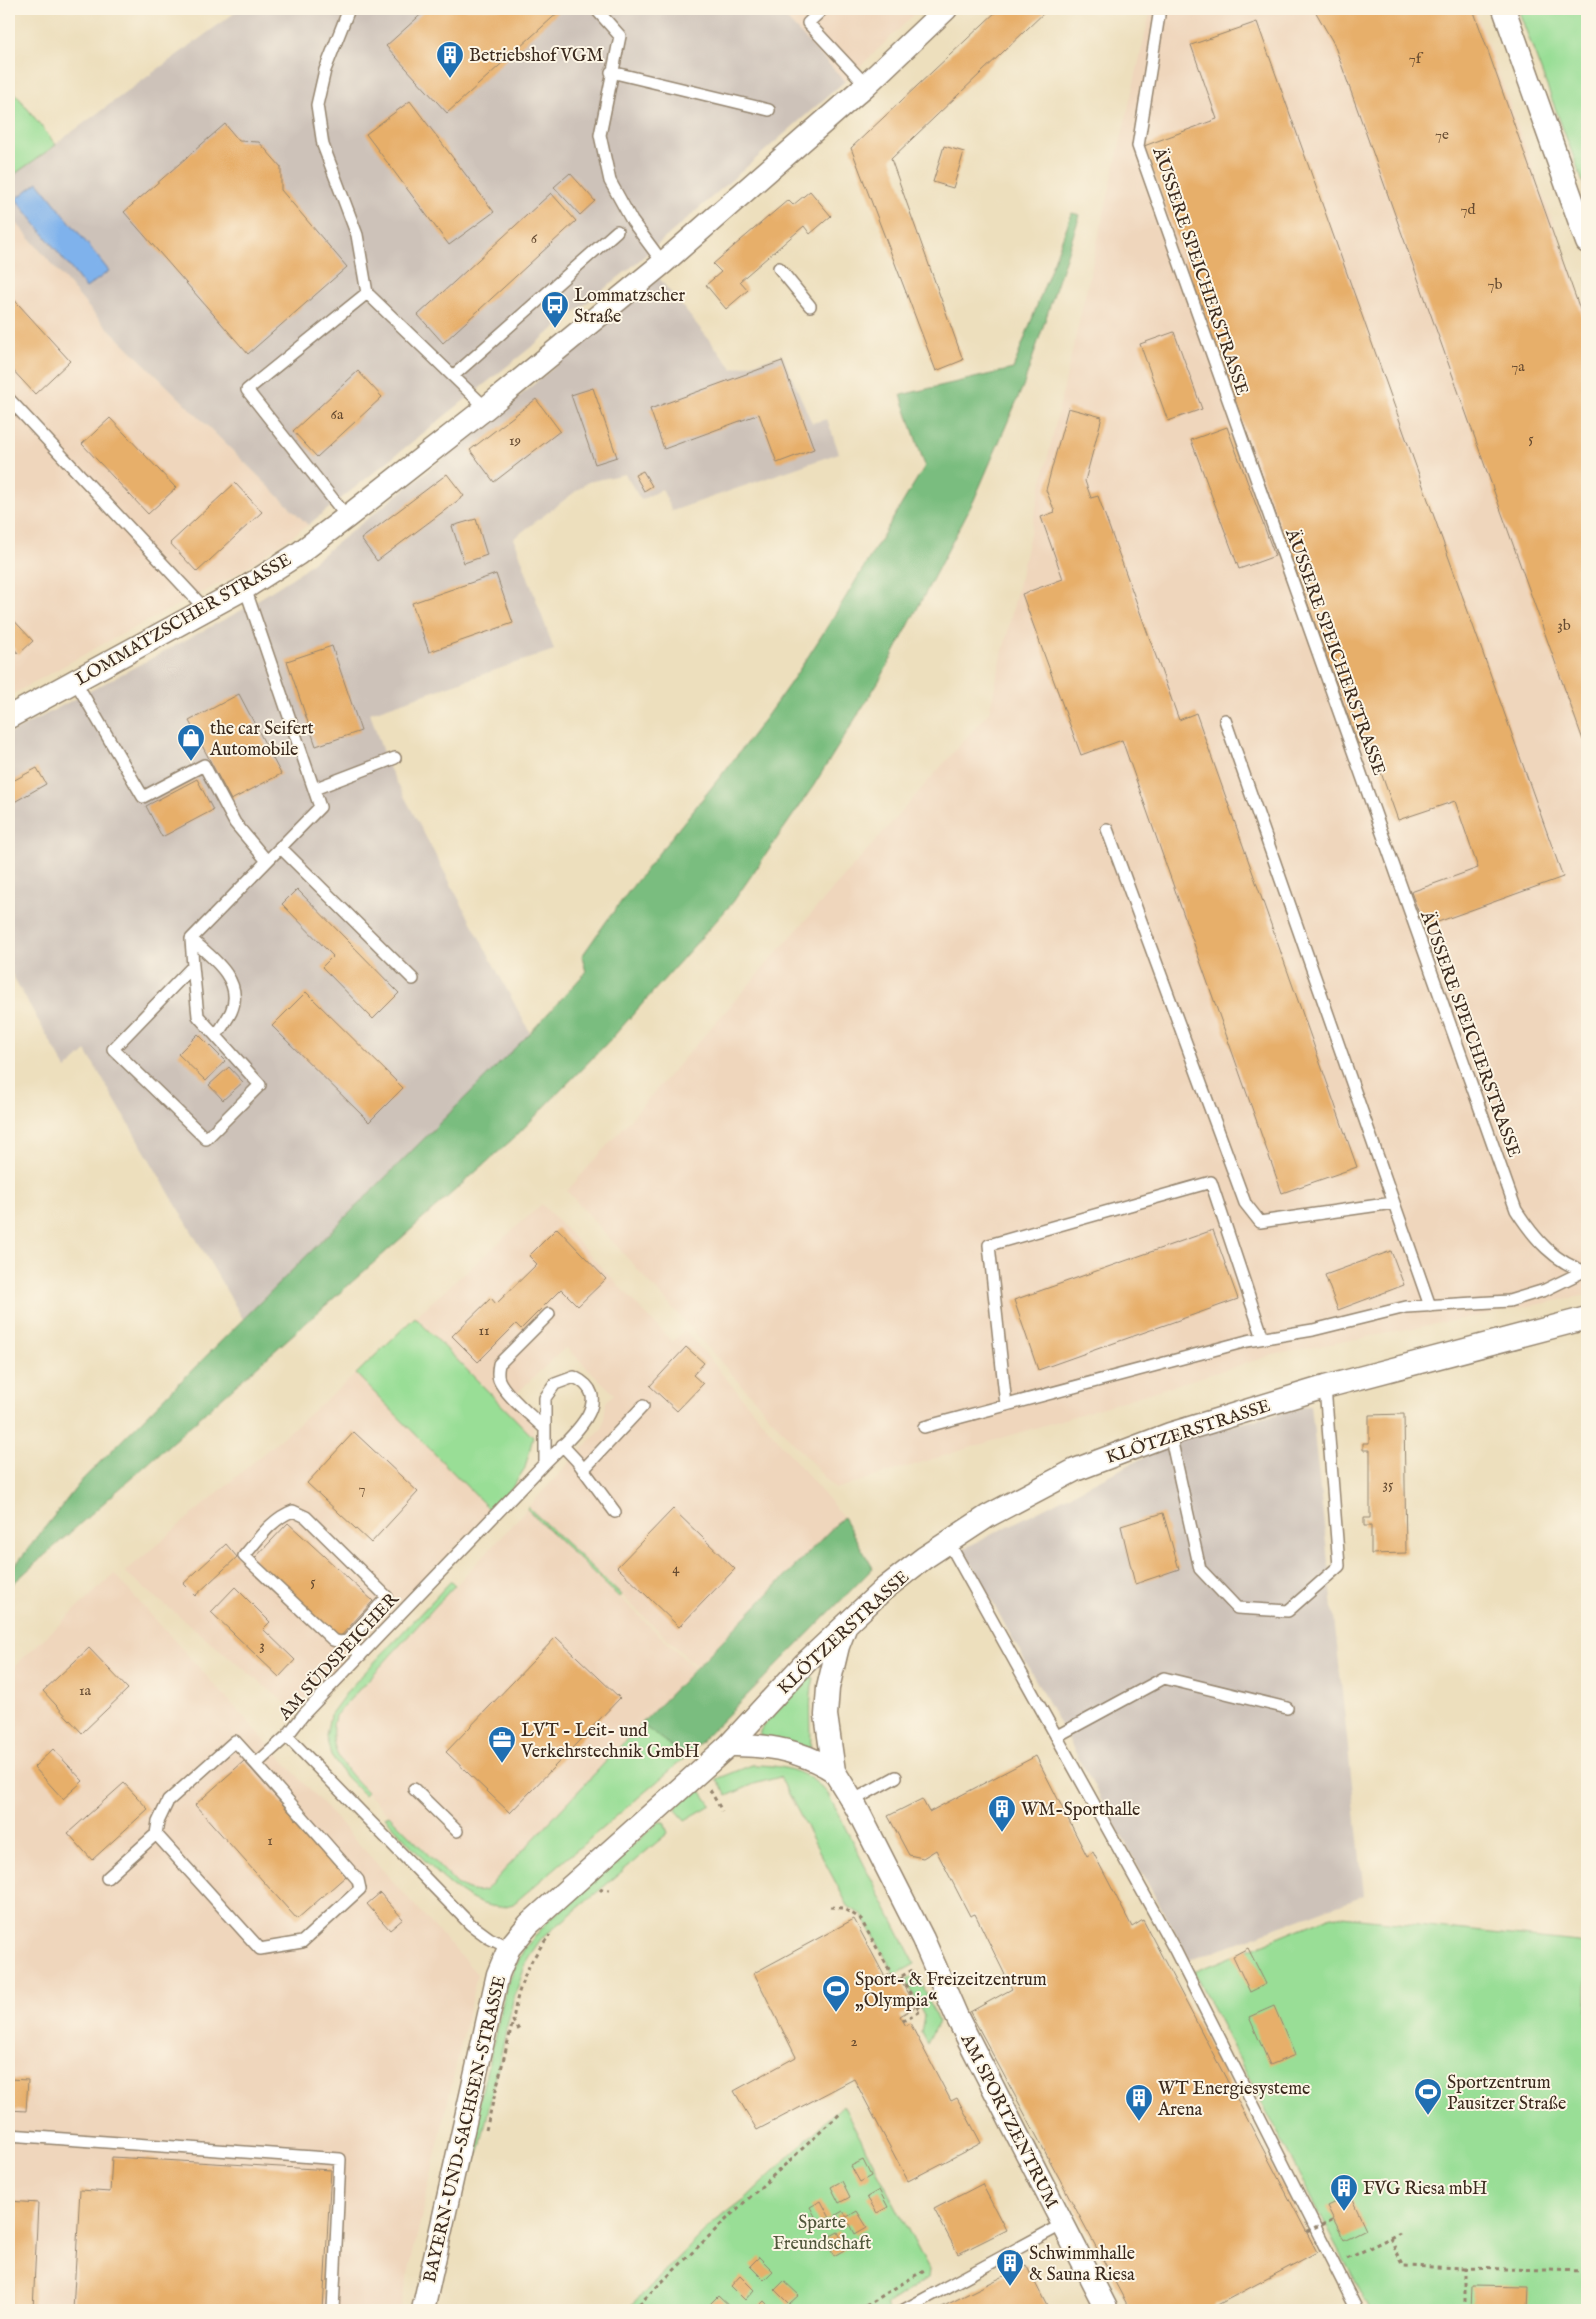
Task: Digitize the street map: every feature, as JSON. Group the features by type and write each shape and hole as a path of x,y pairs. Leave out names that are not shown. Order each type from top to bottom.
{"street":[{"name":"LOMMATZSCHER STRASSE","path":"9,717 245,588 298,554 347,517 486,408 663,263 866,85 946,9"},
{"path":"1504,9 1587,242"},
{"name":"KLÖTZERSTRASSE","path":"509,1948 529,1924 729,1745 805,1663 884,1589 948,1541 988,1516 1075,1470 1170,1434 1325,1387 1587,1318"},
{"name":"AM SPORTZENTRUM","path":"846,1624 838,1646 828,1688 826,1715 834,1771 852,1801 923,1940 957,2017 1107,2310"},
{"path":"729,1745 745,1745 805,1755 834,1771"},
{"name":"BAYERN-UND-SACHSEN-STRASSE","path":"423,2310 498,1974 509,1948"}],"lane":[{"path":"349,9 325,70 317,104 322,144 357,235 367,293 486,408"},
{"path":"596,9 620,36 611,72 600,135 610,181 632,221 663,263"},
{"path":"823,9 808,23 866,85"},
{"name":"ÄUSSERE SPEICHERSTRASSE","path":"1160,9 1138,146 1516,1210 1536,1238 1555,1257 1574,1268 1586,1271"},
{"path":"611,72 769,110"},
{"path":"453,376 617,231"},
{"path":"779,268 810,306"},
{"path":"347,517 247,390 367,293"},
{"path":"9,399 206,610"},
{"path":"193,966 113,1049 206,1139 260,1085 198,1016 191,939 320,807 245,588"},
{"path":"75,681 143,797 204,765 235,823 267,861"},
{"path":"1225,720 1430,1306"},
{"path":"314,789 395,758"},
{"path":"1106,829 1245,1203 1260,1222 1393,1203"},
{"path":"280,847 413,979"},
{"path":"191,939 219,964 230,979 234,995 231,1012 216,1036"},
{"path":"1006,1405 989,1245 1212,1182 1263,1338"},
{"path":"924,1427 1206,1351 1263,1338 1313,1330 1406,1307 1509,1301 1545,1290 1586,1271"},
{"path":"544,1428 504,1388 498,1380 498,1371 499,1364 549,1314"},
{"name":"AM SÜDSPEICHER","path":"509,1948 489,1938 470,1924 287,1736 304,1714 545,1463 589,1416 593,1396 586,1383 574,1377 555,1384 545,1398 545,1463"},
{"path":"1170,1434 1200,1569 1237,1608 1288,1610 1338,1566 1325,1387"},
{"path":"583,1470 643,1406"},
{"path":"562,1445 615,1512"},
{"path":"292,1511 306,1517 387,1597 347,1641 333,1640 244,1556 272,1524 283,1515 292,1511"},
{"path":"948,1541 1175,1950 1357,2310"},
{"path":"347,1641 361,1655"},
{"path":"1057,1736 1164,1678 1287,1708"},
{"path":"256,1764 287,1736"},
{"path":"107,1878 156,1834 158,1822 168,1801 235,1740 358,1880 360,1889 302,1942 260,1949 156,1834"},
{"path":"852,1801 896,1777"},
{"path":"414,1789 457,1831"},
{"path":"9,2135 340,2158 333,2310"},
{"path":"904,2310 1063,2224"}],"path":[{"path":"596,1894 602,1889 610,1890"},
{"path":"830,1908 842,1908 860,1918 894,1980 915,1969"},
{"path":"519,2030 512,2021 515,2003 532,1958 554,1931"},
{"path":"901,1977 920,2011 903,2021"},
{"path":"634,2310 736,2210 842,2112"},
{"path":"1306,2232 1334,2219"},
{"path":"1336,2266 1400,2233"},
{"path":"1390,2238 1404,2266 1587,2272"},
{"path":"1465,2268 1465,2310"},
{"path":"859,2310 926,2269"}],"shaded area":[{"path":"240,9 777,9 845,81 634,265 308,525 96,316 9,214 9,178"},
{"path":"777,9 920,9 845,81"},
{"path":"1151,9 1475,9 1587,315 1587,1295 1273,1355 835,1489 567,1191 989,712"},
{"path":"9,214 96,316 308,525 234,576 103,644 13,694 9,690"},
{"path":"659,278 733,369 782,355 812,423 827,419 839,453 672,511 662,489 641,500 625,474 588,482 514,538 554,650 370,713 386,762 530,1033 243,1319 86,1051 66,1069 9,969 9,734 242,610 295,576 482,428"},
{"path":"542,1204 672,1342 685,1330 843,1517 696,1666 528,1507 603,1427 606,1402 614,1394 566,1347 516,1394 533,1409 533,1437 415,1317"},
{"path":"356,1374 491,1511 294,1710 125,1572"},
{"path":"1311,1405 1364,1895 1190,1960 963,1549 1178,1440"},
{"path":"527,1509 694,1668 486,1890 479,1892 470,1891 452,1880 346,1771 335,1753 332,1741 333,1723 340,1709"},
{"path":"114,1574 477,1974 400,2310 9,2310 9,1671"}],"green space":[{"path":"1518,9 1587,9 1587,193"},
{"path":"9,85 56,145 9,178"},
{"path":"1072,213 1080,215 1024,384 974,500 882,676 814,785 733,902 611,1039 515,1137 9,1587 9,1567 17,1563 83,1479 530,1033 586,972 582,956 633,886 740,752 791,682 843,602 925,466 901,395 1013,369"},
{"path":"415,1317 533,1437 525,1468 512,1488 491,1511 356,1374"},
{"path":"528,1507 621,1595 619,1597 527,1509"},
{"path":"843,1517 873,1568 686,1757 641,1724"},
{"path":"451,1581 455,1585 335,1716 333,1739 335,1749 351,1776 367,1792 364,1795 346,1777 331,1756 326,1736 330,1715 350,1688"},
{"path":"809,1676 814,1678 810,1705 810,1749 760,1736 763,1726"},
{"path":"641,1724 686,1757 513,1904 498,1907 482,1904 467,1896 436,1872 385,1817 389,1815 458,1885 468,1890 486,1890"},
{"path":"752,1765 774,1766 794,1770 812,1779 828,1794 915,1964 895,1975 863,1916 848,1906 780,1777 754,1784 727,1796 717,1779"},
{"path":"695,1787 700,1789 711,1805 685,1820 676,1810 678,1804"},
{"path":"659,1822 664,1822 668,1833 541,1939 528,1958 513,2000 480,2148 472,2171 465,2163 507,1984 524,1949 550,1919"},
{"name":"Sportzentrum Pausitzer Straße","path":"1332,1916 1587,1943 1587,2310 1370,2310 1194,1972"},
{"path":"918,1974 938,2022 927,2043 921,2032 924,2016 906,1980"},
{"name":"Sparte Freundschaft","path":"843,2105 929,2270 928,2278 886,2305 889,2310 627,2310 713,2223 746,2198"}],"water":[{"path":"38,182 109,271 86,288 16,199"}],"building":[{"name":"Betriebshof VGM","path":"427,9 562,9 447,113 386,46"},
{"path":"999,9 1048,9 891,159 963,360 936,371 851,148"},
{"path":"1314,9 1473,9 1587,329 1587,739 1583,740 1334,44"},
{"path":"1257,22 1563,877 1424,927 1411,892 1478,868 1455,801 1398,820 1369,739 1358,744 1144,146 1217,119 1191,45"},
{"path":"410,101 494,212 449,245 366,134"},
{"path":"225,124 239,141 259,142 281,167 281,190 347,267 248,354 124,212"},
{"path":"944,146 964,152 953,188 933,182"},
{"path":"570,173 595,201 580,215 554,187"},
{"path":"810,191 831,216 810,234 804,226 740,281 748,290 726,309 706,285 721,272 713,264 788,200 793,205"},
{"path":"551,193 576,221 443,343 418,315"},
{"path":"9,294 70,361 35,394 9,366"},
{"path":"1174,332 1202,409 1168,421 1140,344"},
{"path":"782,361 814,449 777,463 759,414 664,449 650,409"},
{"path":"358,371 382,397 317,457 293,431"},
{"path":"593,388 617,457 595,464 571,395"},
{"path":"536,399 560,431 494,482 470,450"},
{"path":"1068,408 1102,417 1085,481 1091,498 1098,496 1179,720 1196,713 1357,1167 1282,1193 1122,740 1081,755 1022,594 1063,579 1041,517 1055,512 1046,490"},
{"path":"110,418 176,488 148,514 82,444"},
{"path":"1227,427 1275,556 1239,569 1191,440"},
{"path":"643,471 652,486 644,491 635,475"},
{"path":"447,474 464,496 377,561 361,539"},
{"path":"235,483 262,512 197,572 170,543"},
{"path":"476,519 487,555 464,563 452,526"},
{"path":"496,574 513,623 429,652 412,603"},
{"path":"9,615 33,641 19,654 9,643"},
{"path":"332,646 361,731 316,746 287,661"},
{"path":"239,694 281,774 231,800 189,721"},
{"path":"37,768 46,784 9,805 9,783"},
{"path":"197,779 213,810 162,837 146,806"},
{"path":"297,889 399,993 373,1019 322,967 333,956 282,904"},
{"path":"306,992 403,1088 369,1122 272,1026"},
{"path":"198,1034 225,1061 206,1081 178,1054"},
{"path":"229,1067 243,1082 223,1100 209,1085"},
{"path":"557,1228 606,1279 578,1306 561,1289 521,1329 516,1324 478,1362 452,1336 491,1298 496,1304 537,1264 529,1256"},
{"path":"1213,1230 1238,1299 1038,1370 1014,1300"},
{"path":"1391,1251 1404,1285 1338,1310 1325,1275"},
{"path":"686,1347 704,1363 693,1375 703,1384 677,1411 650,1386"},
{"path":"1404,1414 1406,1553 1371,1554 1371,1526 1364,1526 1364,1518 1370,1518 1370,1450 1363,1450 1363,1443 1369,1443 1369,1415"},
{"path":"354,1432 418,1492 371,1543 307,1483"},
{"path":"673,1509 735,1569 679,1627 617,1567"},
{"path":"1163,1513 1179,1569 1135,1584 1121,1526"},
{"path":"288,1523 373,1601 338,1639 253,1560"},
{"path":"226,1544 237,1557 195,1596 183,1584"},
{"path":"235,1587 270,1622 263,1629 295,1660 279,1677 211,1612"},
{"path":"556,1637 620,1698 510,1813 446,1752"},
{"path":"89,1648 128,1689 82,1733 43,1691"},
{"path":"53,1749 83,1781 63,1799 34,1767"},
{"name":"WT Energiesysteme Arena","path":"1036,1756 1087,1856 1093,1852 1132,1927 1143,1920 1317,2252 1208,2310 1130,2310 970,2012 1012,1989 975,1914 970,1916 936,1850 923,1858 909,1855 888,1816 922,1799 929,1812"},
{"path":"244,1761 346,1876 297,1919 195,1805"},
{"path":"124,1783 148,1809 92,1860 68,1833"},
{"path":"380,1893 403,1919 390,1930 367,1904"},
{"path":"854,1919 885,1977 890,1974 896,1985 901,1981 915,2007 900,2016 906,2026 910,2023 951,2101 957,2098 981,2143 908,2181 854,2079 757,2130 734,2091 796,2057 754,1973"},
{"path":"1248,1948 1266,1984 1250,1992 1233,1956"},
{"path":"1274,2006 1295,2055 1270,2065 1249,2017"},
{"path":"9,2079 28,2080 26,2111 9,2110"},
{"path":"112,2157 331,2170 323,2310 73,2310 80,2190 110,2192"},
{"path":"863,2160 871,2176 860,2182 851,2166"},
{"path":"842,2181 850,2197 839,2203 831,2187"},
{"path":"982,2184 1006,2230 958,2254 934,2209"},
{"path":"879,2190 888,2207 877,2213 867,2197"},
{"name":"FVG Riesa mbH","path":"1350,2195 1366,2229 1344,2240 1327,2206"},
{"path":"9,2201 38,2203 33,2310 9,2310"},
{"path":"821,2201 830,2218 819,2224 810,2207"},
{"path":"843,2211 847,2217 857,2211 867,2227 855,2234 850,2224 843,2227 836,2215"},
{"path":"838,2232 846,2249 834,2256 825,2239"},
{"path":"759,2257 773,2271 764,2280 750,2266"},
{"name":"Schwimmhalle & Sauna Riesa","path":"1026,2265 1049,2310 936,2310"},
{"path":"740,2276 754,2290 745,2300 731,2286"},
{"path":"784,2281 799,2295 789,2304 775,2290"},
{"path":"1472,2286 1529,2287 1528,2310 1471,2310"},
{"path":"718,2296 733,2310 714,2310 709,2305"},
{"path":"764,2301 773,2310 755,2310"}],"place":[{"name":"Betriebshof VGM","path":"450,79"},
{"name":"Lommatzscher Straße","path":"555,329"},
{"name":"the car Seifert Automobile","path":"191,762"},
{"name":"LVT - Leit- und Verkehrstechnik GmbH","path":"502,1764"},
{"name":"WM-Sporthalle","path":"1002,1833"},
{"name":"Sport- & Freizeitzentrum „Olympia“","path":"836,2013"},
{"name":"Sportzentrum Pausitzer Straße","path":"1428,2116"},
{"name":"WT Energiesysteme Arena","path":"1139,2122"},
{"name":"FVG Riesa mbH","path":"1344,2212"},
{"name":"Schwimmhalle & Sauna Riesa","path":"1010,2287"}]}
